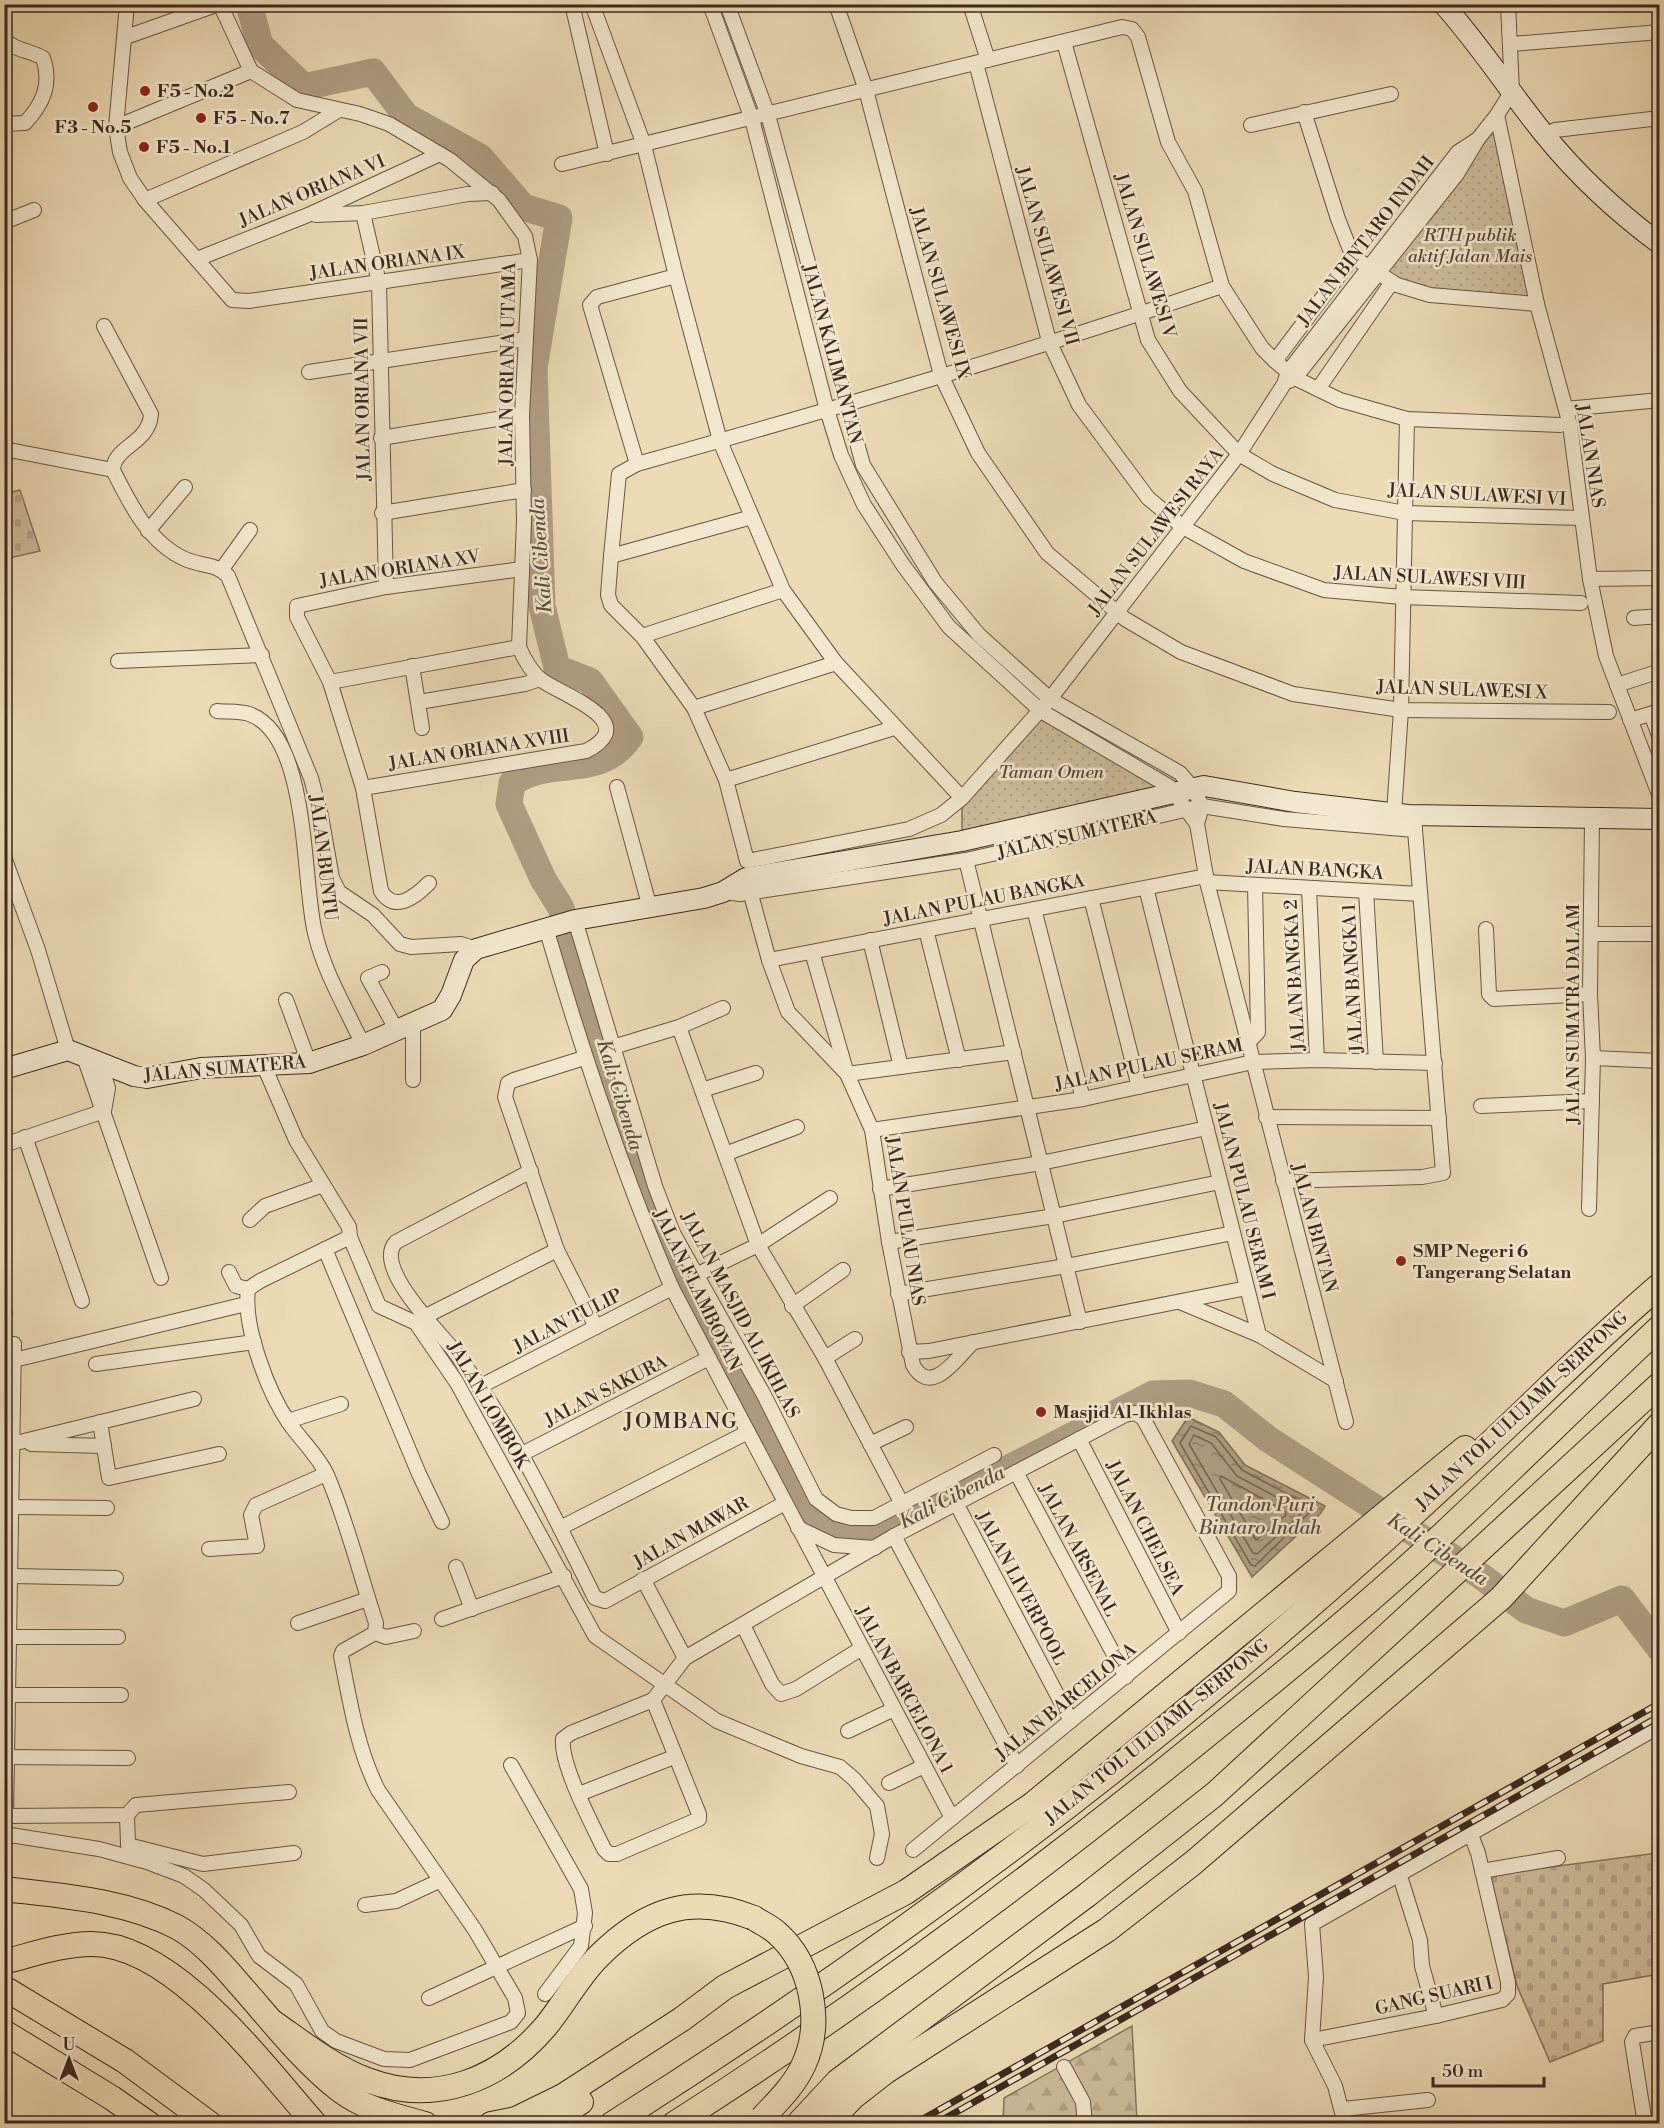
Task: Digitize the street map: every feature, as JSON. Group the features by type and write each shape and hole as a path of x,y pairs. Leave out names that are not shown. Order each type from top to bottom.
{"highway":[{"name":"JALAN TOL ULUJAMI–SERPONG","path":"612,2124 712,2060 927,1912 1102,1782 1232,1674 1381,1541 1440,1478 1659,1285"},
{"name":"JALAN TOL ULUJAMI–SERPONG","path":"674,2124 732,2087 946,1939 1121,1805 1255,1696 1415,1560 1659,1327"},
{"path":"798,2124 838,2081 1078,1902 1215,1794 1659,1384"},
{"path":"826,2124 853,2097 885,2072 1116,1923 1193,1863 1501,1598 1659,1424"},
{"path":"491,2124 516,2119 563,2096 682,2019 725,1987 906,1892 1033,1803 1342,1548 1440,1478"},
{"path":"4,1889 87,1899 139,1911 178,1928 213,1955 304,2058 342,2092 384,2113 425,2124"},
{"path":"274,2023 328,2061 367,2080 405,2090 446,2090 478,2079 509,2061 545,2027 598,1958 638,1923 672,1908 702,1905 732,1910 754,1918 777,1932 796,1955 806,1978 812,2004 813,2034 804,2063 788,2091 757,2121"},
{"path":"11,1960 48,1950 93,1944 131,1951 172,1974 219,2018 315,2124"},
{"path":"4,1988 124,2061 210,2124"},
{"path":"548,2124 599,2090 682,2019"},
{"path":"4,2032 112,2098 149,2124"}],"street":[{"path":"127,4 126,37 116,128 123,161 130,178 145,200 197,259"},
{"path":"116,128 251,71 219,4 126,37"},
{"path":"572,4 607,154"},
{"path":"592,4 644,145 720,441 783,590 836,663 894,728 962,798"},
{"name":"JALAN KALIMANTAN","path":"710,4 752,119 826,410 841,455 864,505 903,565 949,627 1041,711 1163,782 1184,797"},
{"name":"JALAN KALIMANTAN","path":"727,4 768,116 863,465 934,582 979,635 1050,699 1180,773 1184,797"},
{"name":"JALAN SULAWESI IX","path":"836,4 866,90 941,375 978,453 1047,553 1117,613"},
{"name":"JALAN SULAWESI VII","path":"970,4 1049,341 1079,405 1104,441 1148,498 1183,527"},
{"path":"1281,4 1287,4"},
{"path":"1443,4 1544,135 1600,195 1659,244"},
{"path":"1508,4 1512,91"},
{"path":"562,164 768,116 1122,27 1132,28 1138,37 1168,142 1195,191 1222,286 1262,348 1289,378 1340,400 1407,419 1560,425"},
{"path":"1511,44 1659,32"},
{"name":"JALAN SULAWESI V","path":"1064,42 1148,340 1180,391 1239,454"},
{"path":"4,124 25,123 41,103 47,80 43,58 7,44"},
{"name":"JALAN ORIANA UTAMA","path":"251,71 297,100 389,124 440,154 492,193 521,229 530,260 522,415 524,490 519,647"},
{"name":"JALAN BINTARO INDAH","path":"1289,378 1374,270 1457,174 1478,139 1497,116 1512,91"},
{"path":"1251,125 1391,94"},
{"path":"145,200 303,132 339,110"},
{"path":"1304,112 1338,219 1353,257 1392,282 1430,295 1537,304"},
{"name":"JALAN NIAS","path":"1497,116 1537,304 1566,409 1590,579 1606,656 1659,797"},
{"path":"1544,135 1555,130 1657,121"},
{"name":"JALAN ORIANA VI","path":"197,259 308,215 440,154"},
{"path":"308,215 363,213 468,194 492,193"},
{"path":"4,222 34,210"},
{"name":"JALAN ORIANA VII","path":"363,213 379,283 382,513 386,587"},
{"path":"1275,361 1353,257"},
{"name":"JALAN ORIANA IX","path":"197,259 232,300 249,301 530,260"},
{"path":"637,464 590,305 597,297 676,276"},
{"path":"1318,389 1392,282"},
{"path":"1050,699 962,798 941,815 909,829 747,861 726,780 694,708 642,636 610,605 608,596 617,477 622,471 637,464 826,410 1141,314 1222,286"},
{"path":"105,326 151,414 151,425 145,434 118,456 113,470"},
{"path":"309,372 381,363 526,339"},
{"name":"JALAN SULAWESI RAYA","path":"1050,699 1239,454 1289,378"},
{"path":"1566,409 1659,400"},
{"path":"381,438 522,415"},
{"path":"1394,813 1401,710 1407,419"},
{"path":"4,449 113,470 148,531 175,555 225,572 239,597 311,778 321,816 330,870 339,892 373,915 400,944 411,947 461,944 476,949"},
{"name":"JALAN SULAWESI VI","path":"1239,454 1273,474 1335,500 1405,513 1581,518"},
{"path":"148,531 185,487"},
{"path":"382,513 524,490"},
{"path":"611,556 752,517"},
{"name":"JALAN SULAWESI VIII","path":"1183,527 1244,561 1324,590 1402,597 1581,603"},
{"path":"225,572 250,530"},
{"name":"JALAN ORIANA XV","path":"330,682 297,617 297,606 301,603 386,587 522,569"},
{"path":"1590,579 1659,578"},
{"path":"642,636 783,590"},
{"name":"JALAN SULAWESI X","path":"1117,613 1181,652 1293,694 1401,710 1609,712"},
{"path":"1634,618 1659,616"},
{"path":"429,883 416,896 393,903 386,899 381,891 363,788 330,682 519,647 526,663 540,679"},
{"path":"118,661 262,656"},
{"path":"694,708 836,663"},
{"path":"412,666 422,728"},
{"path":"1617,685 1659,671"},
{"path":"419,702 540,679"},
{"name":"JALAN ORIANA XVIII","path":"363,788 575,753 600,743 605,734 604,724 597,712 540,679"},
{"name":"JALAN BUNTU","path":"217,711 248,714 256,718 279,740 297,792 303,820 309,902 315,933 325,968 363,1045"},
{"path":"1630,720 1655,712 1659,738"},
{"path":"726,780 894,728"},
{"name":"JALAN SUMATERA","path":"748,885 966,860 1217,786 1295,802 1394,813 1415,823"},
{"path":"617,787 650,908"},
{"path":"1184,797 1202,807"},
{"path":"1184,797 1197,824"},
{"name":"JALAN SUMATERA","path":"84,1055 134,1077 147,1078 201,1068 309,1063 363,1045 442,1010 451,995 464,960 476,949 560,924 650,908 748,885 1184,797 1202,807 1284,819 1415,823 1659,819"},
{"name":"JALAN BINTAN","path":"1202,807 1197,824 1207,879 1266,1117 1346,1422"},
{"name":"JALAN SUMATRA DALAM","path":"1589,1209 1593,1058 1590,994 1592,819"},
{"path":"1283,1181 1437,1176 1443,1173 1415,823"},
{"path":"4,856 38,950 84,1055 105,1111 161,1278"},
{"path":"966,860 1080,1322"},
{"name":"JALAN BANGKA","path":"1207,879 1255,885 1420,894"},
{"name":"JALAN PULAU BANGKA","path":"768,960 1091,898 1207,879"},
{"name":"JALAN PULAU NIAS","path":"748,885 768,960 792,1018 847,1074 872,1130 888,1242 909,1352 918,1374 930,1378 940,1375 973,1342"},
{"path":"1248,1043 1258,1032 1255,885"},
{"name":"JALAN PULAU SERAM I","path":"1146,888 1259,1335"},
{"name":"JALAN BANGKA 2","path":"1309,888 1317,1060"},
{"name":"JALAN BANGKA 1","path":"1366,891 1376,1062"},
{"path":"1091,898 1139,1086"},
{"path":"1034,909 1083,1098"},
{"name":"JALAN MASJID AL IKHLAS","path":"560,924 613,1047 655,1186 673,1233 764,1395 821,1505 836,1514 861,1519 874,1518 994,1455"},
{"name":"JALAN FLAMBOYAN","path":"560,924 584,1058 637,1207 672,1288 824,1579"},
{"path":"1486,929 1489,993 1494,999 1590,994"},
{"path":"926,930 959,1060"},
{"path":"1591,934 1659,934"},
{"path":"870,940 901,1067"},
{"path":"812,952 847,1074 1014,1053"},
{"path":"382,972 368,978 405,1028 413,1080"},
{"path":"286,1000 309,1063"},
{"path":"613,1047 679,1027 723,1008"},
{"path":"679,1027 758,1245 825,1359 902,1504"},
{"path":"4,1069 84,1055"},
{"path":"84,1055 108,1088 105,1111"},
{"path":"584,1058 514,1080 505,1090 506,1103 557,1250 596,1327"},
{"path":"1593,1058 1659,1060"},
{"name":"JALAN PULAU SERAM","path":"872,1130 1028,1108 1253,1062 1317,1060 1435,1063"},
{"name":"JALAN LOMBOK","path":"264,1066 296,1140 349,1227 350,1237 379,1306 416,1323 457,1383 595,1636 717,1721 801,1756 840,1767 854,1779 877,1806 882,1834 876,1858"},
{"path":"702,1090 756,1072"},
{"path":"1481,1106 1592,1101"},
{"path":"4,1145 105,1111"},
{"path":"1266,1117 1439,1118"},
{"path":"725,1154 797,1127"},
{"path":"880,1189 1041,1163 1207,1128"},
{"path":"25,1137 82,1301"},
{"path":"531,1171 392,1247 391,1261 406,1292 480,1387 560,1528 748,1432"},
{"path":"888,1242 1054,1216 1220,1182"},
{"path":"250,1220 265,1206 323,1185"},
{"path":"696,1275 758,1245 830,1198"},
{"path":"898,1294 1066,1266 1233,1233"},
{"path":"14,1360 247,1297 325,1249 350,1237"},
{"path":"325,1249 419,1474 442,1522"},
{"path":"424,1317 557,1250"},
{"path":"792,1306 843,1270"},
{"path":"229,1272 236,1286 247,1297 254,1342 273,1394 288,1421 326,1474 376,1623 375,1633"},
{"name":"JALAN TULIP","path":"480,1387 672,1288"},
{"path":"909,1352 1080,1322 1247,1288"},
{"path":"1179,1301 1259,1335 1336,1380"},
{"path":"825,1359 855,1339"},
{"path":"96,1364 254,1342"},
{"path":"4,1344 14,1344 9,1416 12,1444 8,1490 12,1507 8,1556 11,1576 8,1623 10,1637 6,1816 127,1815"},
{"name":"JALAN SAKURA","path":"520,1455 709,1358"},
{"path":"12,1444 194,1399"},
{"path":"288,1421 341,1404"},
{"name":"JALAN BARCELONA","path":"913,1850 1229,1591 1232,1581 1143,1418 1135,1413 1125,1415 1079,1439"},
{"path":"100,1422 109,1478 219,1454"},
{"path":"870,1444 906,1426"},
{"path":"653,1700 674,1757 699,1814 699,1820 617,1854 609,1854 604,1849 579,1794 562,1750 563,1739 571,1733 653,1700 664,1683 686,1658 894,1536 1079,1439"},
{"name":"JALAN CHELSEA","path":"1079,1439 1179,1633"},
{"path":"12,1444 104,1446"},
{"name":"JALAN ARSENAL","path":"1016,1472 1126,1677"},
{"path":"209,1549 257,1546 251,1515 256,1505 326,1474"},
{"name":"JALAN MAWAR","path":"560,1528 595,1598 605,1601 785,1503"},
{"name":"JALAN LIVERPOOL","path":"956,1503 1071,1721"},
{"path":"12,1507 107,1508"},
{"path":"798,1528 834,1545 875,1548"},
{"path":"894,1536 1017,1766"},
{"path":"456,1567 472,1609"},
{"path":"11,1576 116,1578"},
{"path":"441,1619 564,1576"},
{"path":"643,1579 686,1658"},
{"name":"JALAN BARCELONA 1","path":"824,1579 952,1818"},
{"path":"298,1623 368,1599"},
{"path":"743,1625 775,1691 781,1694 788,1693 862,1648"},
{"path":"4,1834 99,1849 147,1862 184,1876 204,1890 241,1925 259,1956 296,1984 322,2031 336,2042 384,2059 410,2060 426,2056 511,2022 518,2013 517,2005 498,1968 378,1790 358,1742 341,1656 343,1651 375,1633 386,1637 414,1631"},
{"path":"10,1637 118,1637"},
{"path":"8,1690 121,1695"},
{"path":"848,1731 894,1708"},
{"path":"1428,2100 1344,2116 1335,2085 1312,2040 1316,1977 1312,1924 1472,1835 1659,1726"},
{"path":"6,1757 129,1758"},
{"path":"579,1794 674,1757"},
{"path":"511,1765 581,1889 585,1926 581,1946 545,1994"},
{"path":"888,1783 924,1766"},
{"path":"289,1792 136,1805 127,1815 129,1845 203,1864 294,1853"},
{"name":"GANG SUARI I","path":"1312,2040 1436,2016 1502,2000 1508,1994 1508,1982 1472,1835"},
{"path":"1482,1871 1558,1858"},
{"path":"1400,1873 1420,1940 1422,1966 1436,2016"},
{"path":"365,1905 396,1901 439,1881"},
{"path":"429,1998 585,1926"},
{"path":"1645,2124 1632,2042 1635,2036 1642,2033 1659,2032"},
{"path":"1064,2067 1083,2102 1085,2124"}],"green space":[{"name":"RTH publik aktif Jalan Mais","path":"1497,115 1537,304 1430,295 1379,274"},
{"path":"20,490 40,551 5,559 5,494"},
{"name":"Taman Omen","path":"1041,711 1175,793 962,841 962,798"},
{"path":"1657,1853 1659,1974 1603,1984 1603,2041 1550,2062 1517,1986 1490,1875"},
{"path":"1132,2026 1137,2123 1003,2124 1004,2098"}],"water":[{"name":"Tandon Puri Bintaro Indah","path":"1188,1417 1219,1432 1245,1465 1325,1506 1320,1514 1252,1577 1172,1441"}],"waterway":[{"name":"Kali Cibenda","path":"249,4 260,45 304,87 373,72 406,116 480,157 523,207 559,218 534,368 542,606 557,668 590,681 630,737 617,751 603,759 589,764 542,770 512,783 509,804 543,879 561,908 595,1025 658,1218 813,1512 832,1523 850,1529 860,1531 891,1529 1153,1394 1189,1393 1224,1404 1268,1439 1481,1576 1526,1610 1564,1623 1622,1599 1660,1649"}],"railway":[{"path":"914,2124 1660,1703"},
{"path":"935,2124 1660,1716"}],"place":[{"name":"F5 - No.2","path":"145,91"},
{"name":"F3 - No.5","path":"93,107"},
{"name":"F5 - No.7","path":"201,118"},
{"name":"F5 - No.1","path":"144,147"},
{"name":"SMP Negeri 6 Tangerang Selatan","path":"1401,1261"},
{"name":"Masjid Al-Ikhlas","path":"1041,1412"}],"district":[{"name":"JOMBANG","path":"681,1422"}]}
